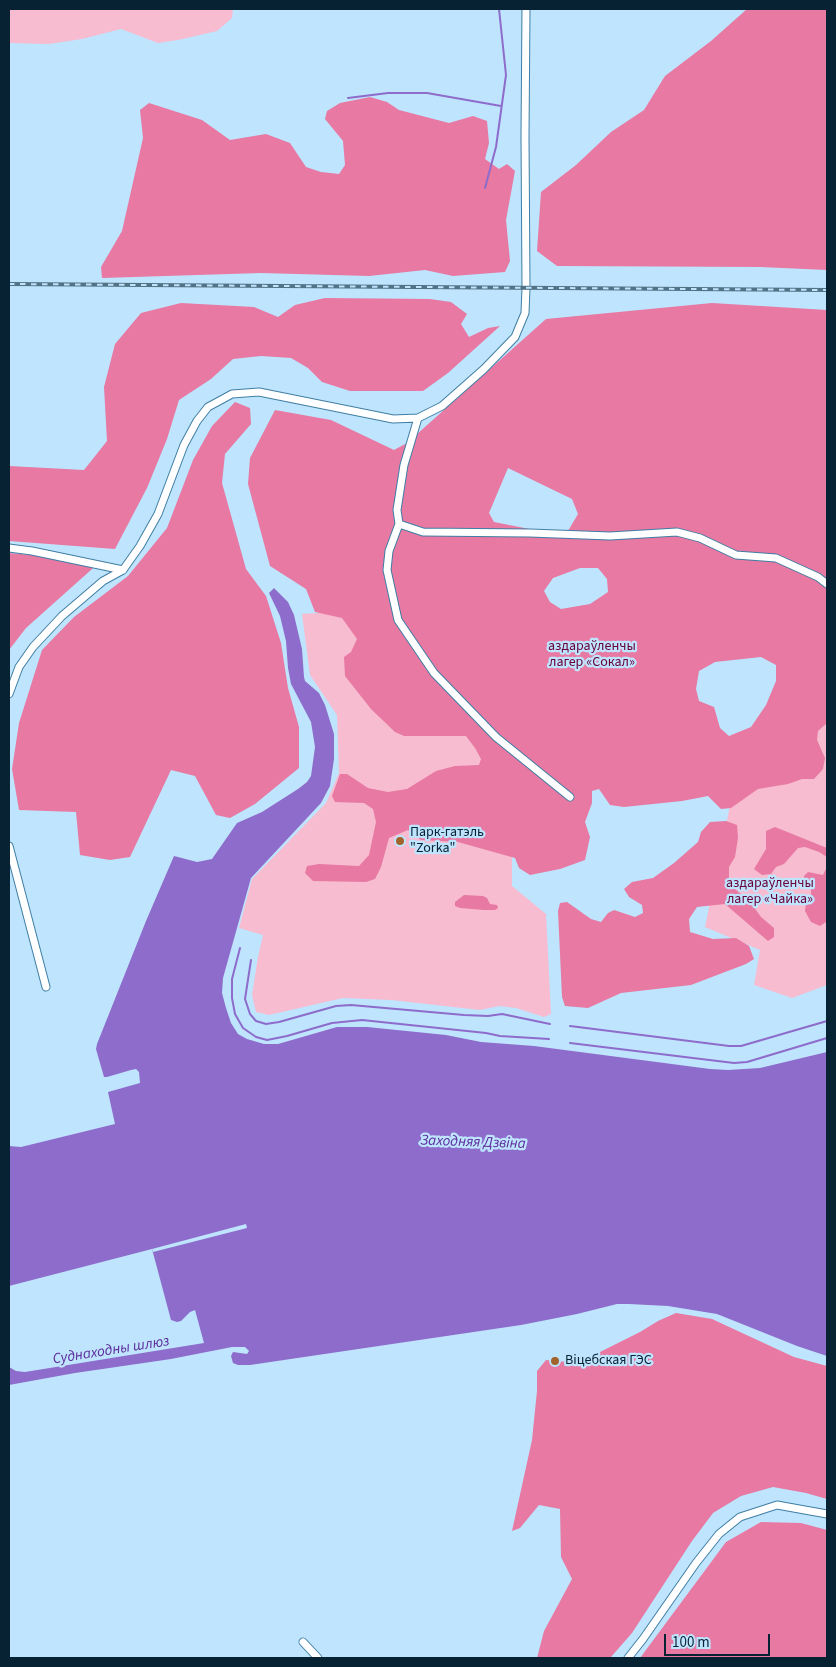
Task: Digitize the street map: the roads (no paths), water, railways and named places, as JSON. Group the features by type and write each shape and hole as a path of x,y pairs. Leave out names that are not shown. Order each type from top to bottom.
{"street":[{"path":"9,694 19,667 33,647 62,616 103,581 123,570 140,546 158,514 184,445 197,420 208,408 232,394 259,392 394,419 418,418 442,406 484,369 515,337 525,313 526,9"},
{"path":"418,418 404,465 397,510 399,524 389,551 387,570 398,620 434,673 489,730 570,797"},
{"path":"399,524 423,532 610,536 677,532 700,538 736,555 776,558 818,576 827,584"},
{"path":"9,548 32,550 123,570"},
{"path":"9,846 46,987"},
{"path":"628,1658 719,1534 740,1517 778,1505 827,1514"},
{"path":"303,1642 318,1658"}],"water":[{"name":"Заходняя Дзвіна","path":"274,588 288,602 294,615 302,649 305,681 319,693 325,705 334,734 334,759 330,786 321,803 251,878 223,978 222,993 226,1008 231,1023 238,1034 264,1044 278,1044 337,1027 367,1027 728,1070 760,1068 827,1052 827,1356 717,1314 668,1306 617,1304 521,1325 250,1365 233,1363 231,1356 233,1352 247,1354 249,1351 245,1347 232,1347 171,1359 9,1385 9,1367 16,1371 25,1372 204,1343 195,1310 190,1312 181,1321 171,1320 152,1249 9,1286 9,1146 21,1147 115,1124 108,1092 140,1083 139,1072 136,1069 104,1077 96,1049 97,1044 174,856 197,862 212,859 237,823 262,812 298,789 311,776 315,747 311,722 291,684 286,641 280,616 269,593"}],"waterway":[{"path":"485,188 496,147 506,75 499,9"},
{"path":"348,98 388,93 427,93 501,106"},
{"path":"240,948 232,979 232,998 235,1014 243,1028 256,1037 267,1040 332,1023 362,1020 500,1036 549,1039"},
{"path":"251,960 245,999 250,1014 256,1021 266,1024 336,1006 351,1005 464,1015 488,1016 502,1014 550,1024"},
{"path":"570,1026 741,1046 827,1021"},
{"path":"570,1043 734,1063 747,1062 827,1038"}],"railway":[{"path":"9,284 827,290"}],"place":[{"name":"Парк-гатэль \"Zorka\"","path":"400,841"},
{"name":"Віцебская ГЭС","path":"555,1361"}],"park label":[{"name":"аздараўленчы лагер «Сокал»","path":"592,656"},
{"name":"аздараўленчы лагер «Чайка»","path":"770,892"}],"water label":[{"name":"Суднаходны шлюз","path":"111,1351"}]}
